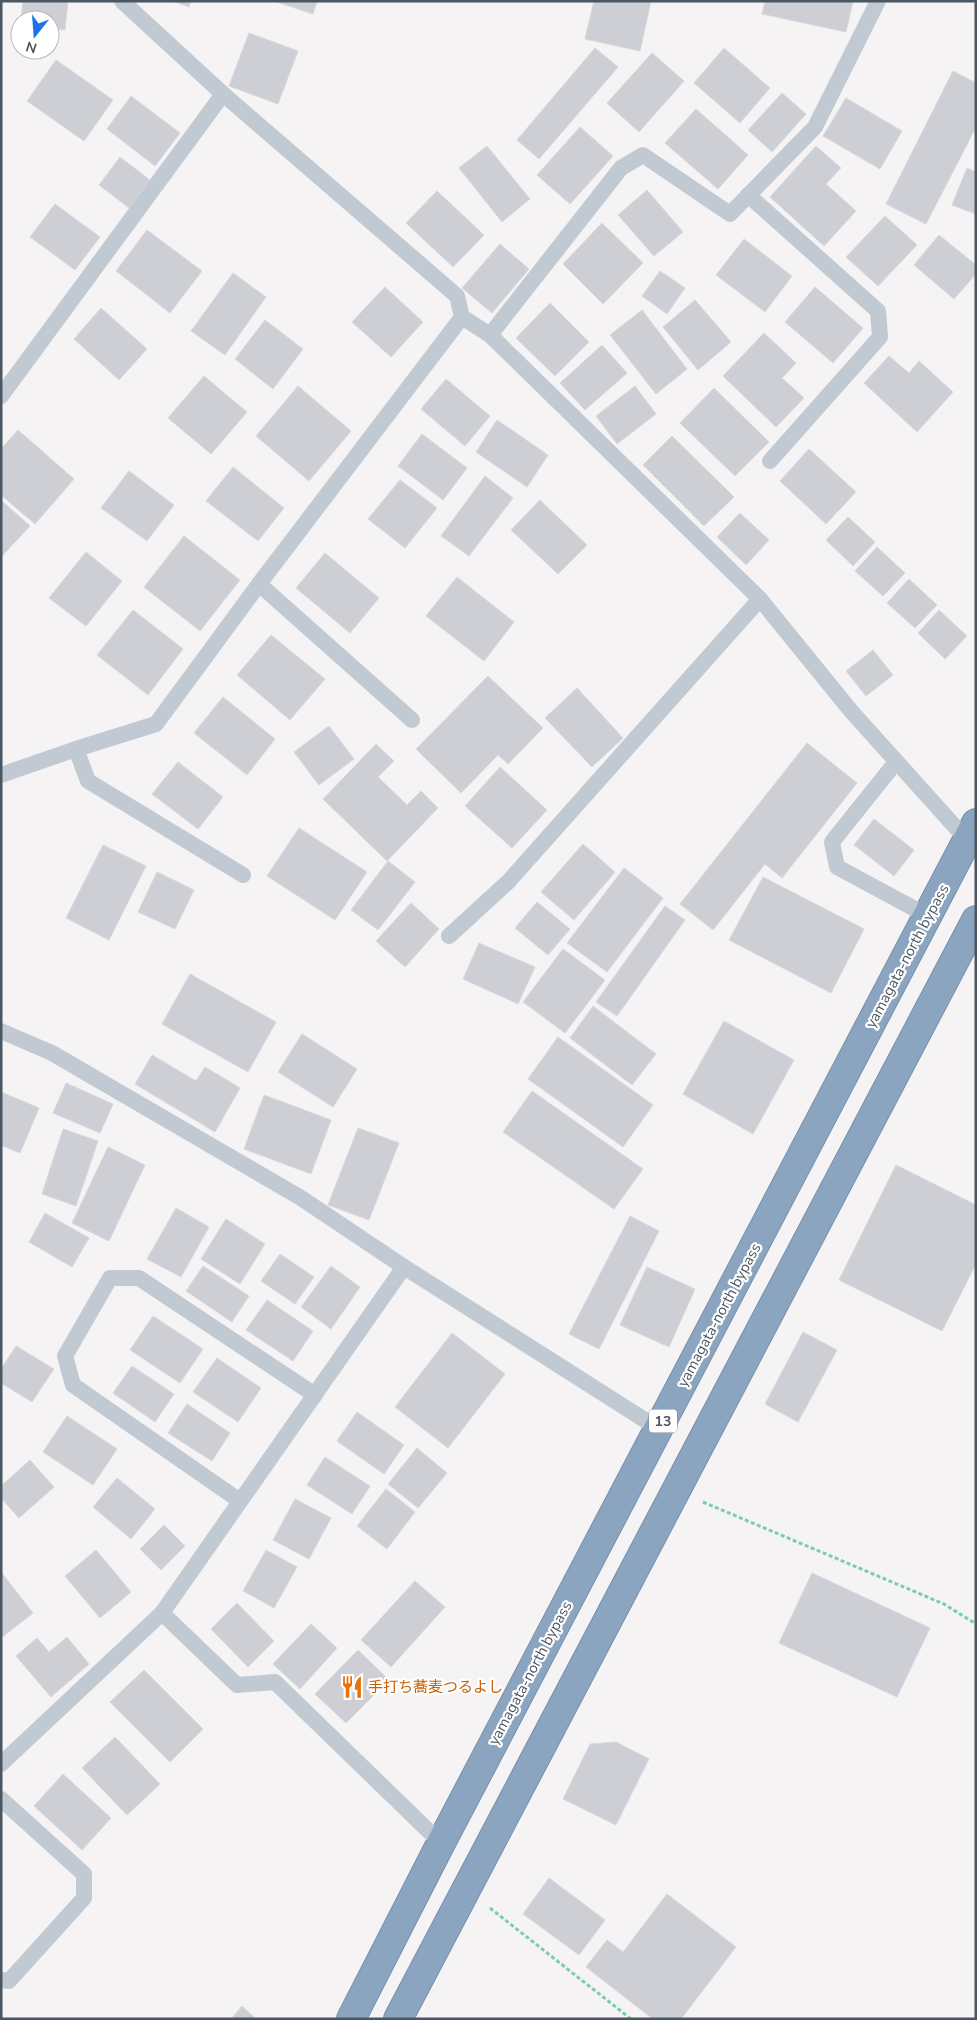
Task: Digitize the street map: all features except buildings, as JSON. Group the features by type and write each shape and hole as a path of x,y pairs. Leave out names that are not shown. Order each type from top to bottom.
{"highway":[{"name":"yamagata-north bypass","path":"351,2019 441,1843 971,832"},
{"path":"398,2019 976,920"}],"lane":[{"path":"122,1 223,94 457,296 462,318 490,335 760,599 851,711 896,762 971,832"},
{"path":"490,335 621,168 643,155 730,214 815,127 878,1"},
{"path":"1,396 223,94"},
{"path":"748,195 878,311 880,337 770,461"},
{"path":"1,775 156,724 259,584 462,318"},
{"path":"259,584 412,720"},
{"path":"449,936 508,882 760,599"},
{"path":"76,749 88,781 243,875"},
{"path":"896,762 832,842 837,867 928,916"},
{"path":"1,1031 52,1053 301,1198 404,1267 659,1429"},
{"path":"1,1764 162,1614 404,1267"},
{"path":"240,1501 72,1385 65,1356 110,1278 139,1278 315,1395"},
{"path":"162,1614 237,1685 275,1682 441,1843"},
{"path":"1,1799 84,1874 84,1898 9,1981 1,1980"}],"path":[{"path":"675,1490 944,1604 976,1624"},
{"path":"465,1889 631,2019"}],"place":[{"name":"手打ち蕎麦つるよし","path":"352,1687"}]}
